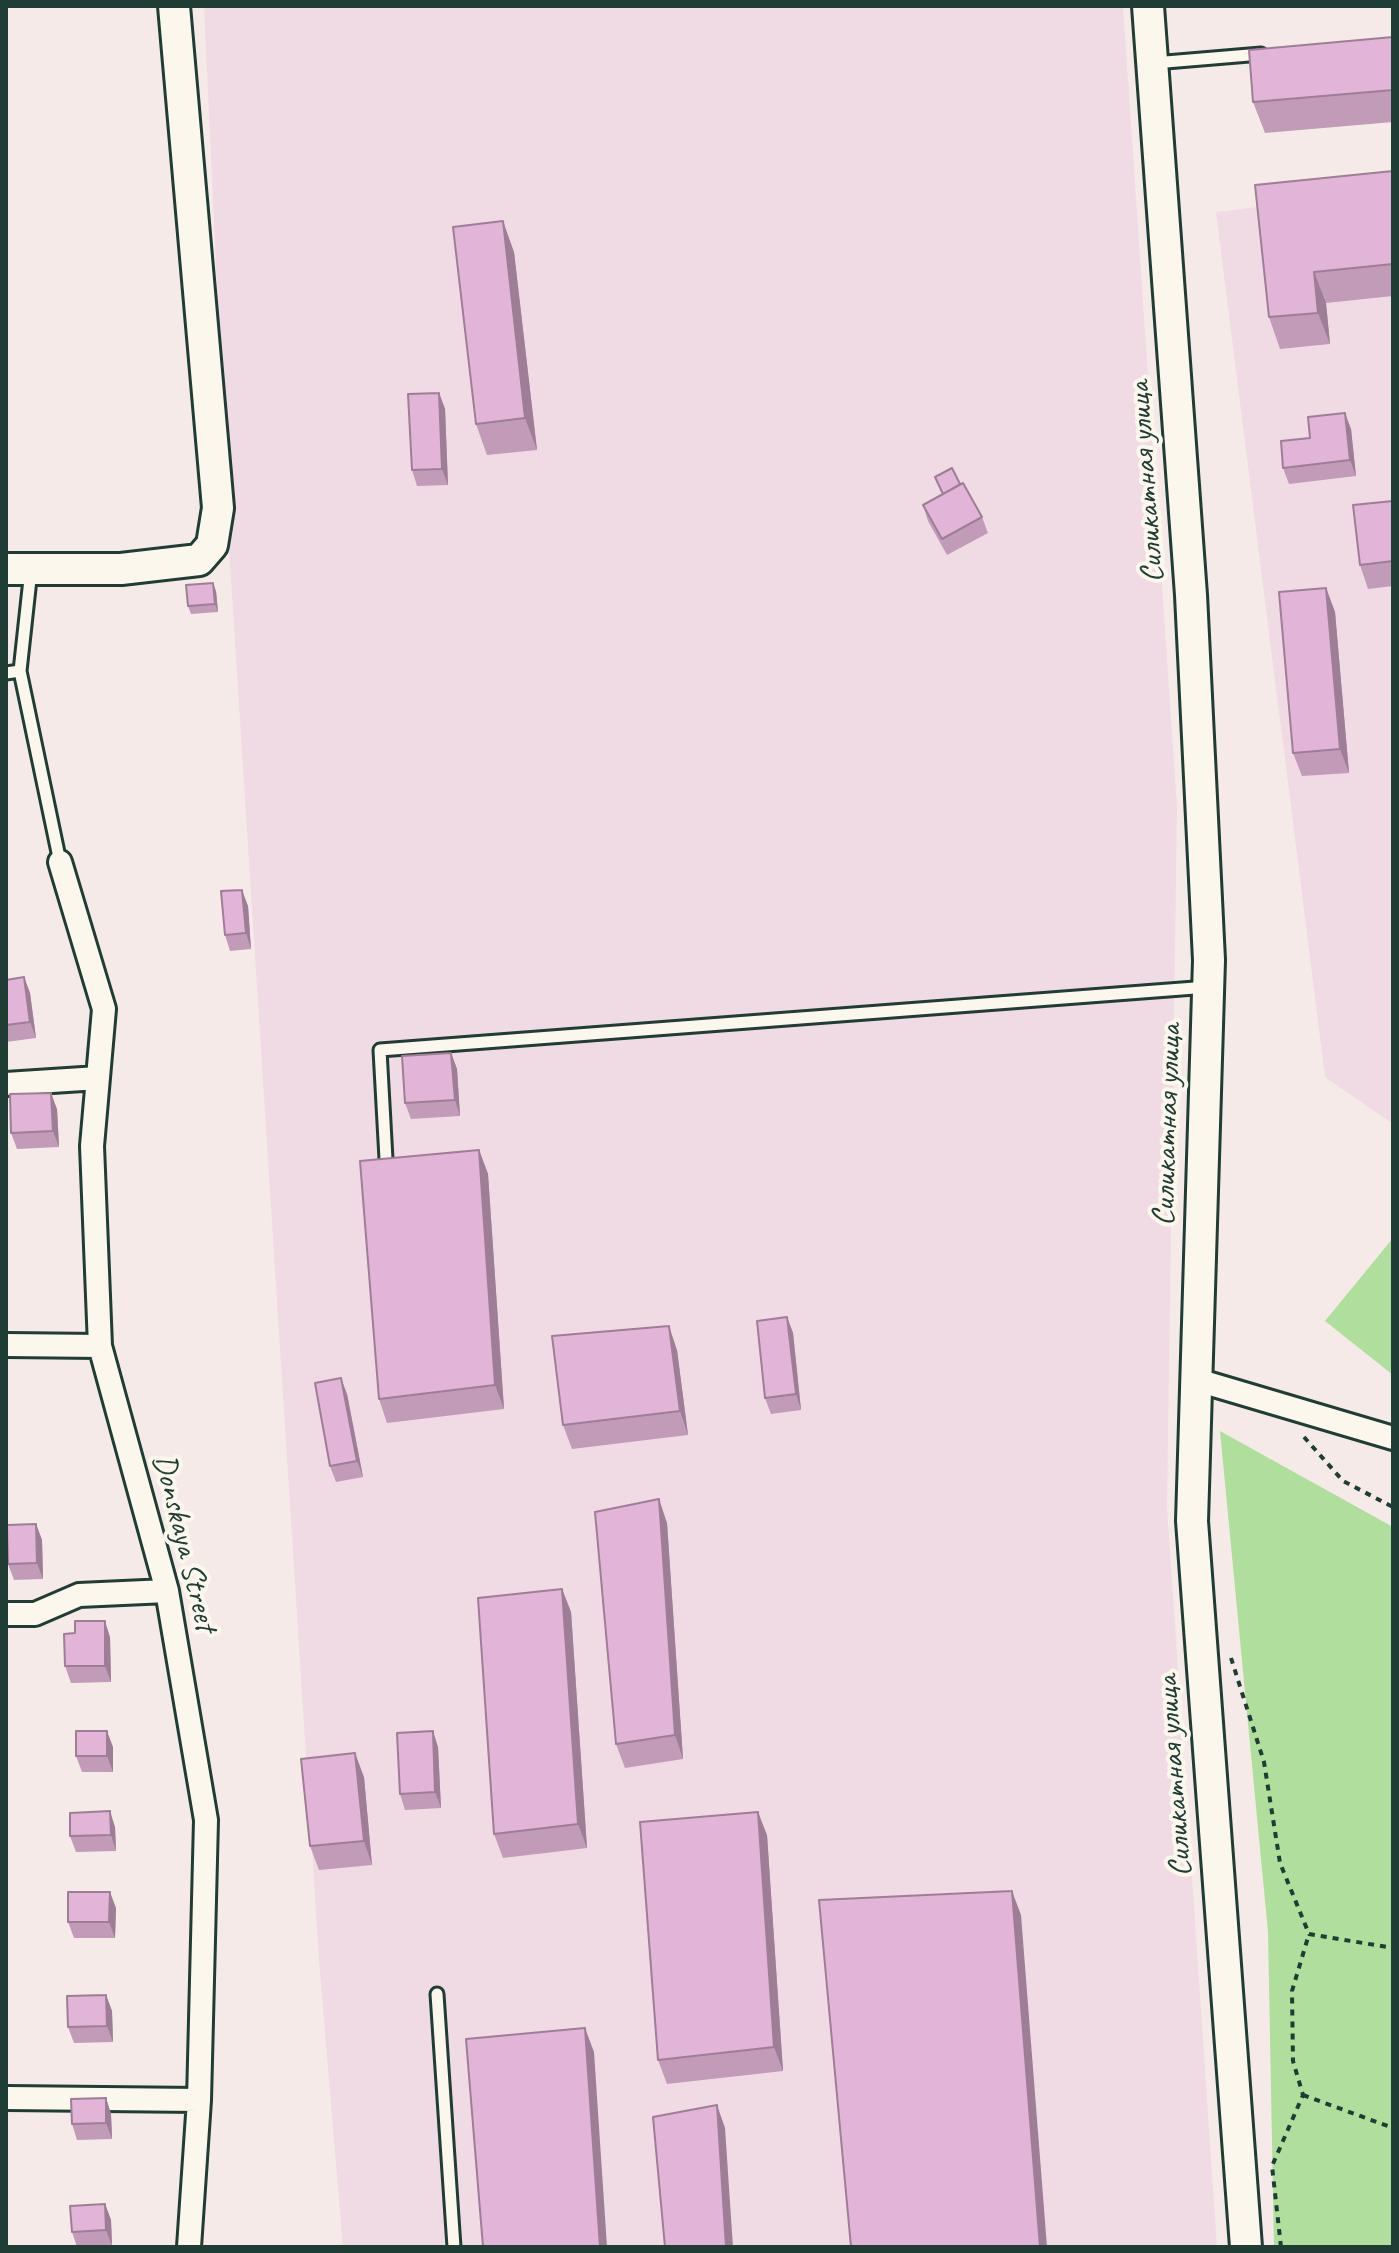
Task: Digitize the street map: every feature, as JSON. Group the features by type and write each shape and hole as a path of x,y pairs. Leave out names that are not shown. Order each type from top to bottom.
{"street":[{"path":"18,569 150,565 199,560 212,545 218,508 174,6"},
{"name":"Силикатная улица","path":"1148,6 1191,595 1208,987 1192,1521 1246,2247"},
{"name":"Donskaya Street","path":"60,862 104,1009 92,1146 100,1346 167,1591 206,1820 199,2100 189,2247"},
{"path":"6,1084 98,1078"},
{"path":"6,1345 100,1346"},
{"path":"1197,1380 1393,1438"},
{"path":"6,1614 35,1614 79,1595 167,1591"},
{"path":"6,2098 199,2100"}],"lane":[{"path":"1153,63 1273,53"},
{"path":"18,569 20,671 60,862"},
{"path":"6,673 20,671"},
{"path":"386,1159 380,1050 1208,987"},
{"path":"437,1994 454,2247"}],"path":[{"path":"1303,1436 1343,1481 1393,1507"},
{"path":"1229,1652 1264,1762 1280,1863 1309,1934 1292,1991 1293,2061 1303,2095 1272,2166 1281,2247"},
{"path":"1309,1934 1393,1948"},
{"path":"1303,2095 1393,2128"}],"shaded area":[{"path":"204,6 1123,6 1177,807 1167,1507 1217,2247 343,2247 319,1960 229,548"},
{"path":"1393,191 1393,1124 1325,1077 1216,212"}],"green space":[{"path":"1393,1238 1393,1375 1325,1321"},
{"path":"1220,1431 1393,1527 1393,2247 1274,2247 1268,1932"}],"building":[{"path":"1393,37 1393,90 1253,102 1249,50"},
{"path":"1393,171 1393,264 1314,272 1318,313 1269,317 1255,185"},
{"path":"503,221 525,418 476,424 453,227"},
{"path":"439,393 442,469 412,470 408,394"},
{"path":"1345,413 1350,460 1283,468 1281,441 1310,438 1308,417"},
{"path":"952,468 960,484 943,494 935,477"},
{"path":"963,483 982,517 942,539 923,505"},
{"path":"1393,501 1393,561 1360,565 1353,505"},
{"path":"213,583 215,604 188,606 186,585"},
{"path":"1326,588 1340,749 1293,753 1279,592"},
{"path":"242,890 246,933 225,935 221,891"},
{"path":"24,977 30,1022 6,1025 6,980"},
{"path":"451,1053 455,1100 405,1103 402,1056"},
{"path":"51,1093 53,1131 11,1133 10,1094"},
{"path":"479,1150 495,1385 379,1399 360,1161"},
{"path":"787,1317 796,1394 765,1398 757,1321"},
{"path":"669,1326 680,1411 563,1425 552,1336"},
{"path":"341,1378 357,1461 330,1466 315,1383"},
{"path":"659,1499 675,1735 616,1744 595,1512"},
{"path":"36,1524 37,1563 8,1564 7,1525"},
{"path":"562,1589 578,1824 494,1834 478,1598"},
{"path":"75,1621 105,1621 105,1666 65,1666 64,1634 75,1633"},
{"path":"76,1731 107,1731 107,1756 76,1756"},
{"path":"433,1731 435,1792 400,1794 397,1733"},
{"path":"355,1753 364,1841 310,1846 301,1759"},
{"path":"110,1811 111,1835 70,1836 70,1813"},
{"path":"758,1812 774,2047 658,2060 640,1822"},
{"path":"1012,1891 1040,2247 851,2247 819,1900"},
{"path":"68,1892 110,1892 109,1922 68,1922"},
{"path":"106,1995 107,2026 68,2027 67,1996"},
{"path":"585,2028 600,2247 483,2247 466,2039"},
{"path":"106,2098 106,2123 72,2124 71,2099"},
{"path":"717,2105 726,2247 665,2247 653,2117"},
{"path":"105,2204 106,2230 72,2232 70,2206"}]}
